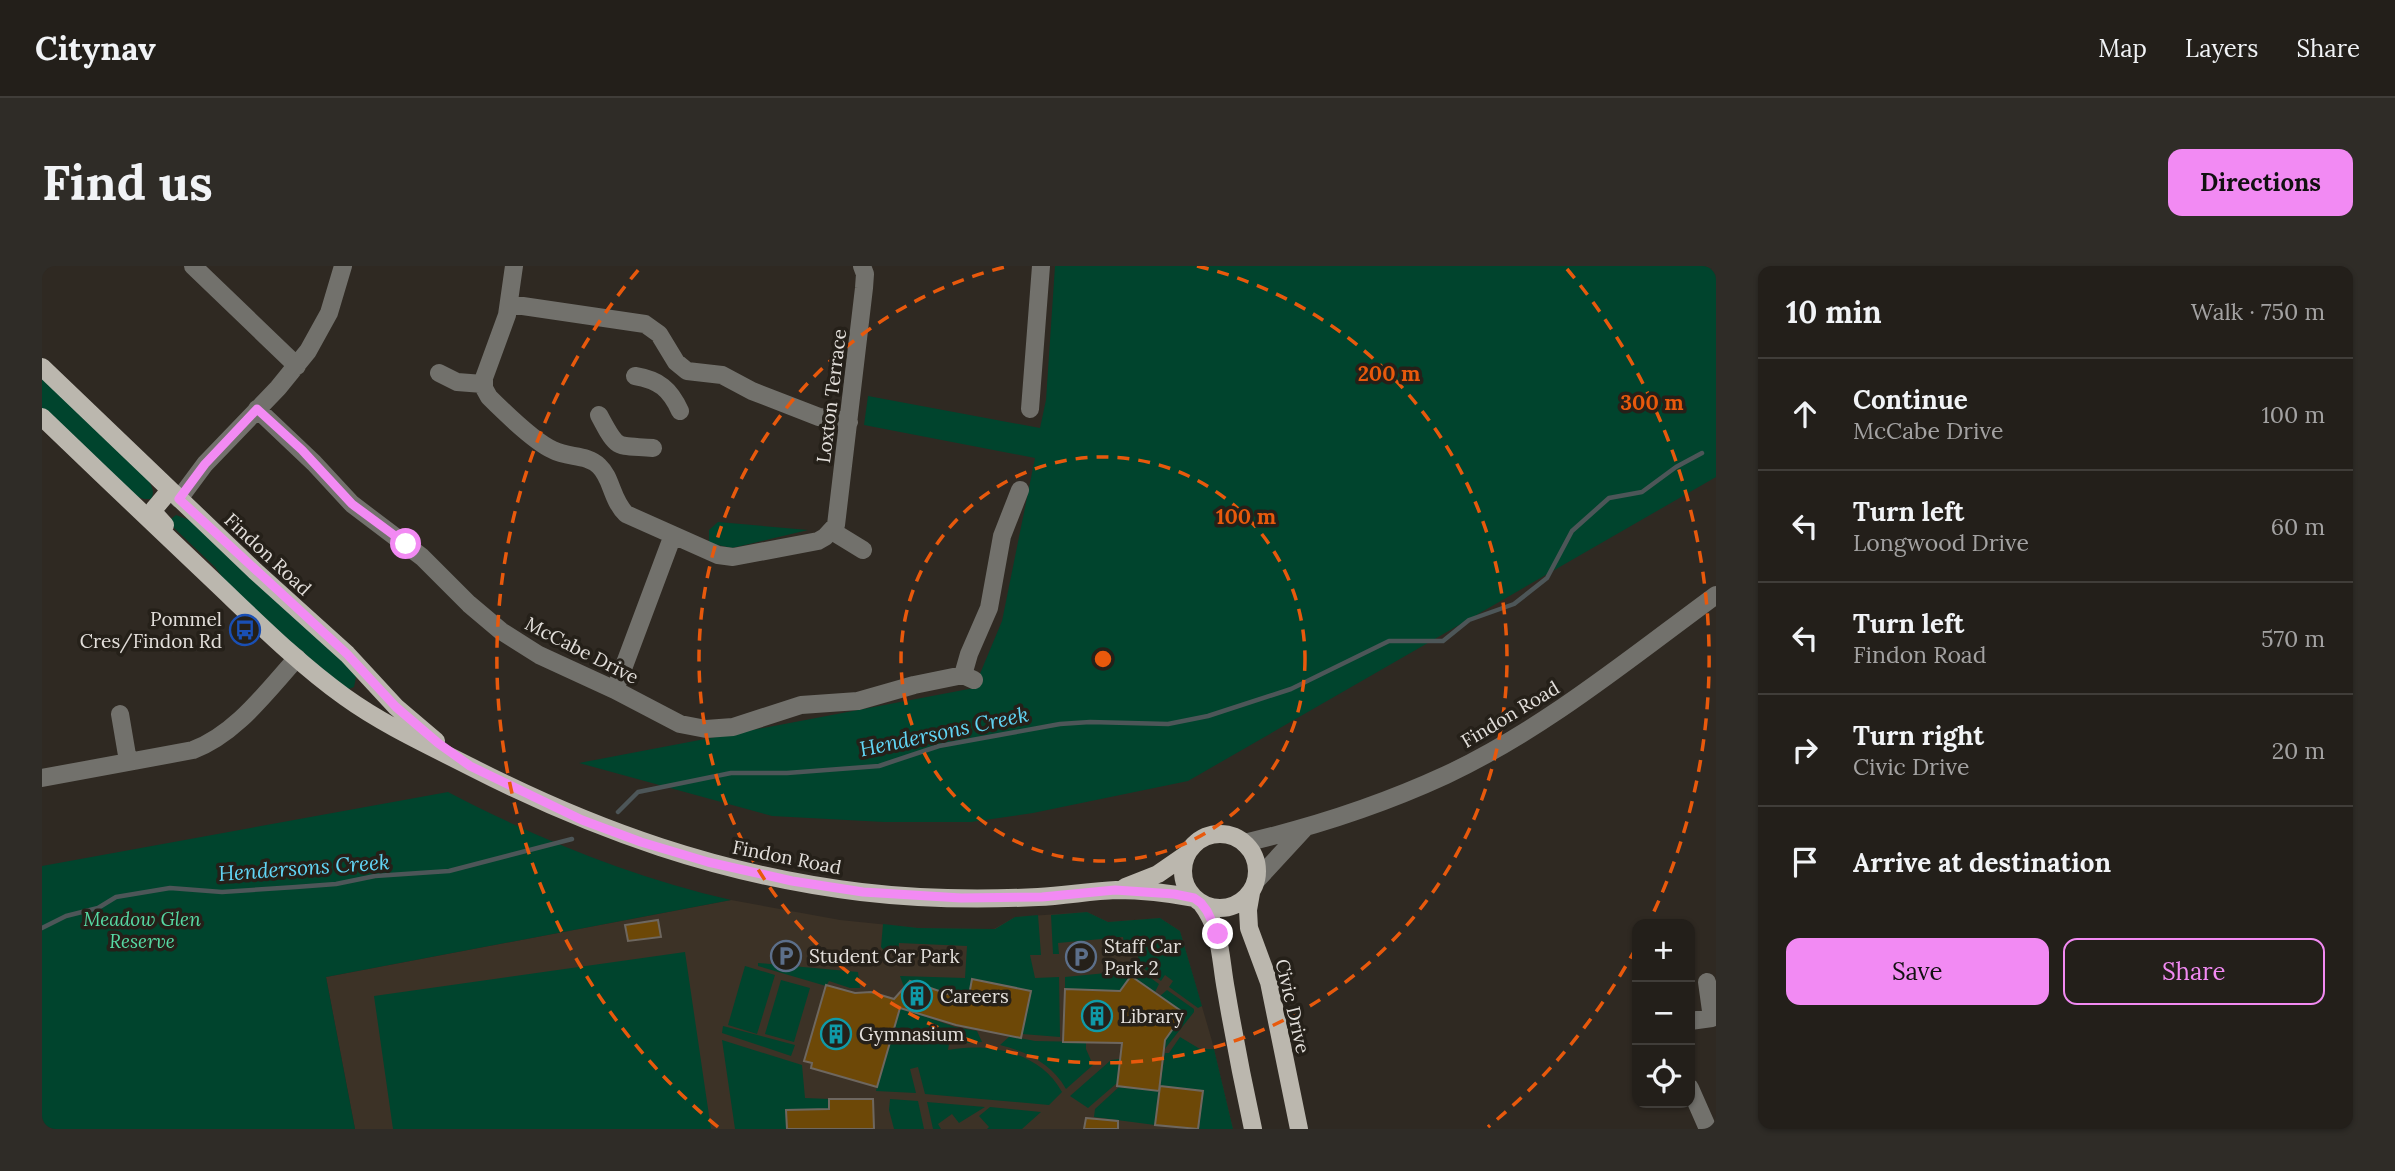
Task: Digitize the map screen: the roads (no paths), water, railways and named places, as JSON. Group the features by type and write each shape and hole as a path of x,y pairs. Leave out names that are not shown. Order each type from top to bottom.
{"main road":[{"name":"Findon Road","path":"42,367 359,667 396,707 470,766"},
{"path":"42,417 156,521 175,495"},
{"name":"Findon Road","path":"156,521 211,569 224,590 343,695 414,738 529,796 612,832 708,862 778,879 863,892 961,898 1042,897 1115,890 1151,892 1197,901"},
{"path":"343,695 360,690 362,678 359,667"},
{"path":"1197,901 1211,907 1233,906 1253,887 1256,860 1244,843 1234,836 1210,835 1192,846 1183,866 1183,878 1187,889 1212,920 1221,945 1225,986 1254,1129"},
{"name":"Findon Road","path":"1115,890 1158,874 1187,855"},
{"name":"Civic Drive","path":"1253,887 1248,910 1249,928 1269,982 1299,1129"}],"street":[{"path":"193,266 297,366"},
{"path":"175,495 297,366 329,313 343,266"},
{"path":"483,384 504,325 514,266"},
{"name":"Loxton Terrace","path":"832,531 837,517 849,422 864,288 865,274 862,266"},
{"path":"1030,409 1041,266"},
{"path":"509,304 645,324 659,334 680,366 694,373 722,375 752,391 819,417 849,422"},
{"path":"664,386 680,366"},
{"path":"439,373 457,382 483,384"},
{"path":"635,376 659,382 674,398 680,411"},
{"path":"483,384 493,401 546,447 598,464 606,476 615,501 626,514 718,555 733,556 818,541 832,531 863,550"},
{"name":"McCabe Drive","path":"257,409 308,456 352,504 422,557 493,625 539,655 680,724 719,729 745,724 786,709 858,701 914,685 968,677 970,653 989,608 1002,536 1020,490"},
{"path":"599,415 617,443 630,448 653,448"},
{"path":"598,464 617,443"},
{"path":"615,690 673,535"},
{"name":"Findon Road","path":"1244,843 1304,828 1447,775 1507,743 1569,703 1716,595"},
{"path":"42,778 193,750 215,740 233,726 298,658"},
{"path":"120,714 128,761"},
{"name":"Findon Road","path":"1253,887 1304,828"},
{"path":"1695,1020 1712,1018 1707,982"},
{"path":"1695,1099 1708,1129"}],"waterway":[{"name":"Hendersons Creek","path":"618,812 638,792 731,773 787,773 879,766 939,746 1060,724 1168,724 1208,716 1291,689 1389,641 1443,641 1469,620 1514,604 1547,578 1572,531 1609,498 1642,492 1676,467 1702,453"},
{"name":"Hendersons Creek","path":"42,928 66,916 98,908 116,897 170,888 222,892 336,884 375,876 449,871 572,839"}],"place":[{"name":"Pommel Cres/Findon Rd","path":"245,630"},
{"name":"Student Car Park","path":"786,956"},
{"name":"Staff Car Park 2","path":"1081,957"},
{"name":"Careers","path":"917,996"},
{"name":"Library","path":"1097,1016"},
{"name":"Gymnasium","path":"836,1034"}],"park label":[{"name":"Meadow Glen Reserve","path":"142,930"}]}
